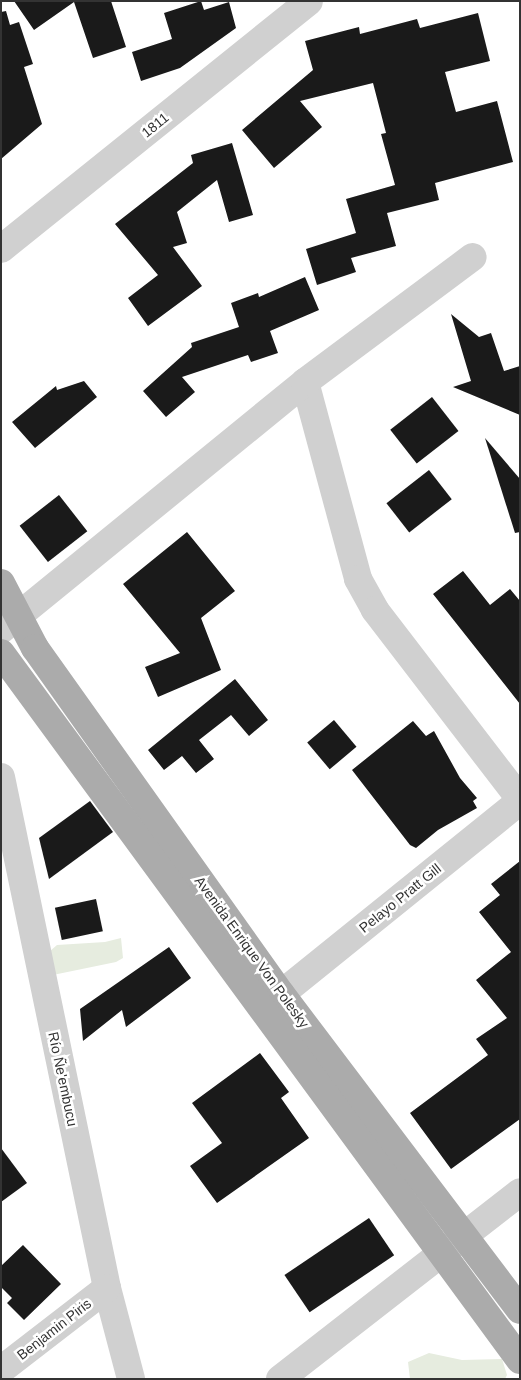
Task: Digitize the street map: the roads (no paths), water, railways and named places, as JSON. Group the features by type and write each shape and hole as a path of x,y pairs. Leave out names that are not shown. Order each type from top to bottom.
{"main road":[{"name":"Avenida Enrique Von Polesky","path":"1,584 9,624 281,994 463,1238 520,1310"},
{"name":"Avenida Enrique Von Polesky","path":"1,653 520,1360"}],"street":[{"name":"1811","path":"1,249 309,1"},
{"path":"9,624 305,382 473,257"},
{"path":"305,382 358,579 375,610 520,800"},
{"name":"Río Ñe'embucu","path":"1,777 9,866 107,1288 131,1379"},
{"name":"Pelayo Pratt Gill","path":"281,994 520,800"},
{"path":"280,1379 440,1252 463,1238 520,1192"},
{"name":"Benjamin Piris","path":"1,1370 107,1288"}]}
